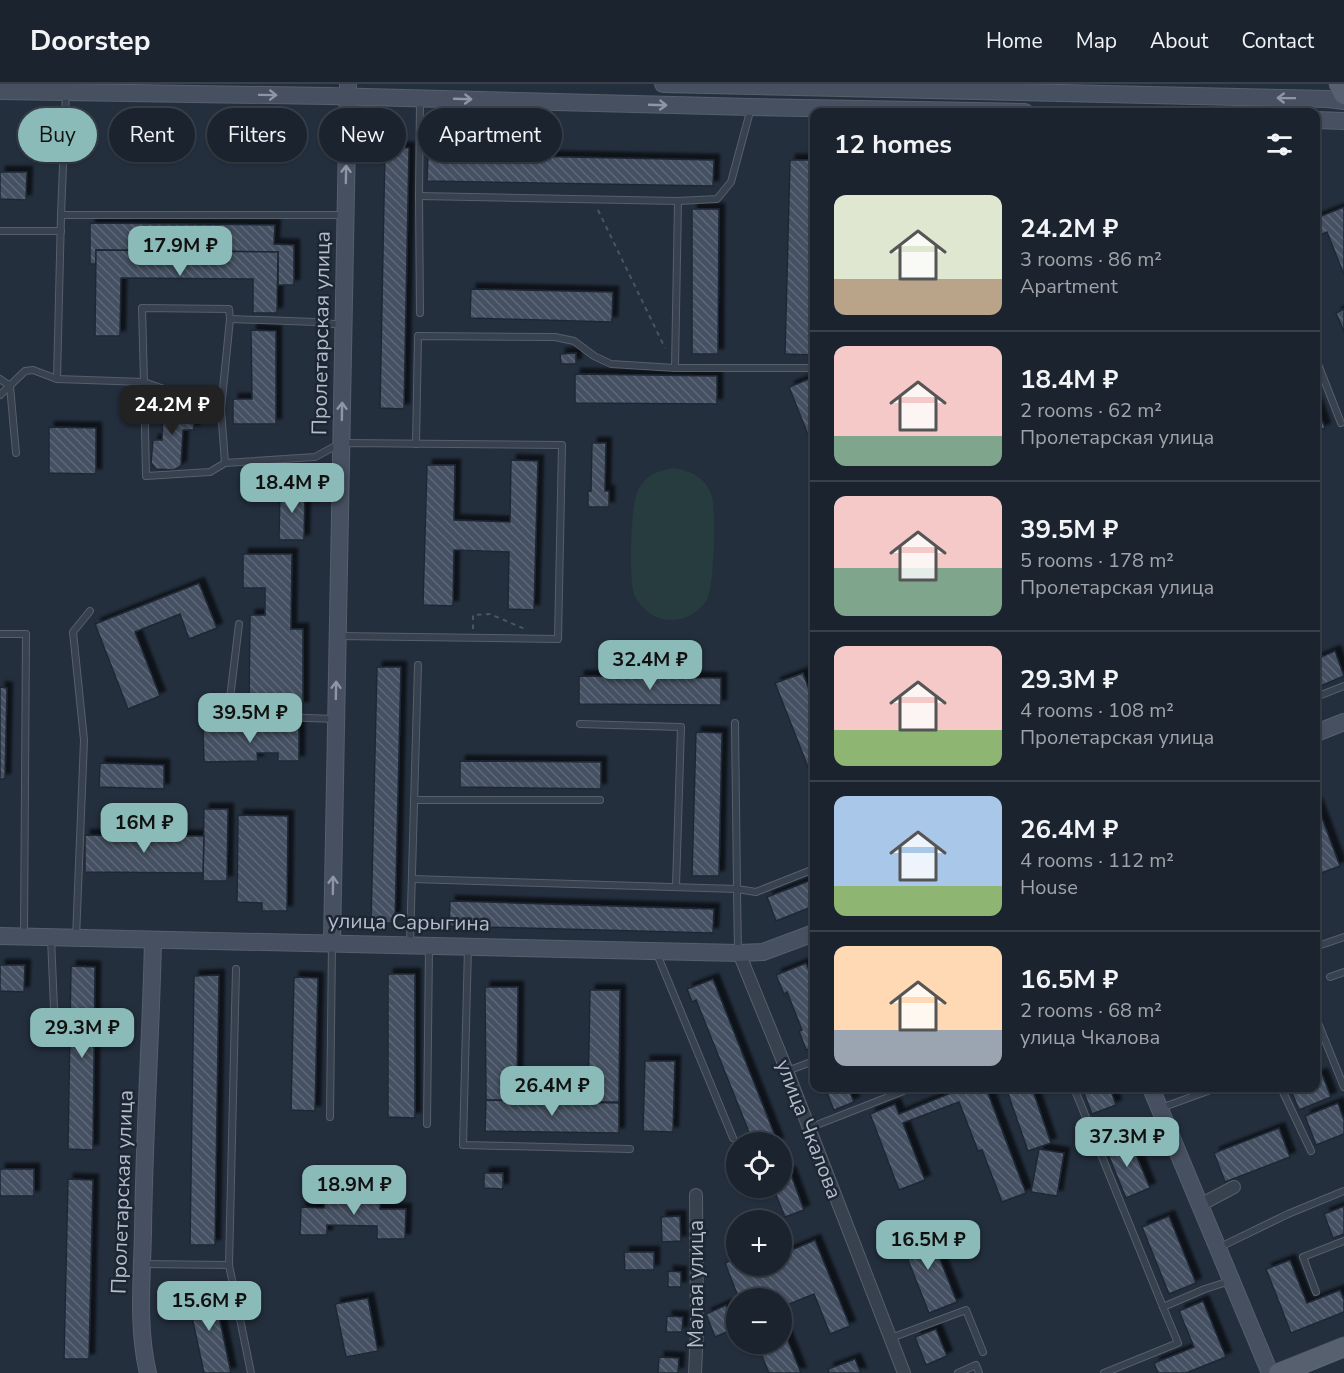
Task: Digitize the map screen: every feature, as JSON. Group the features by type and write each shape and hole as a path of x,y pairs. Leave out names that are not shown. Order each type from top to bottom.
{"main road":[{"path":"1340,84 1344,94"},
{"path":"1279,1373 1344,1347"}],"street":[{"path":"663,84 1015,88 1344,101"},
{"path":"0,91 137,88 347,90 420,98 810,109"},
{"name":"Пролетарская улица","path":"332,943 347,90"},
{"path":"1320,120 1344,121"},
{"path":"1320,731 1344,722"},
{"name":"улица Сарыгина","path":"0,936 738,953 763,952 810,934"},
{"name":"Пролетарская улица","path":"148,1373 141,1332 144,1172 153,940"},
{"name":"улица Чкалова","path":"738,953 787,1071 904,1373"},
{"path":"1153,1092 1270,1373"},
{"path":"1200,1205 1234,1187"},
{"name":"Малая улица","path":"695,1373 698,1330 696,1195"}],"lane":[{"path":"1013,108 1015,88"},
{"path":"57,379 66,91"},
{"path":"420,98 420,313"},
{"path":"419,196 678,201 717,199 730,182 751,107"},
{"path":"675,368 678,201"},
{"path":"61,215 345,214"},
{"path":"0,231 61,231"},
{"path":"225,463 221,409 229,309 142,308 146,476 210,472 225,463 315,457 341,442 562,445 558,639 337,636"},
{"path":"230,319 344,325"},
{"path":"416,444 418,336 555,337 574,341 594,356 611,364 675,368 810,368"},
{"path":"1320,369 1341,423"},
{"path":"0,395 25,371 33,370 57,379 144,382 221,409"},
{"path":"0,379 10,386 16,453"},
{"path":"76,938 84,740 73,632 90,611"},
{"path":"239,624 228,715 336,719"},
{"path":"0,634 26,634 24,937"},
{"path":"410,945 418,665"},
{"path":"1320,695 1344,686"},
{"path":"735,723 738,953"},
{"path":"580,724 681,727 676,886"},
{"path":"414,800 600,800"},
{"path":"412,879 676,886 756,892 810,871"},
{"path":"1320,945 1344,936"},
{"path":"51,938 54,1008"},
{"path":"330,1117 332,943"},
{"path":"427,1124 429,945"},
{"path":"468,946 463,1145 630,1149"},
{"path":"655,951 730,1132"},
{"path":"236,969 229,1264 251,1373"},
{"path":"1330,977 1344,972"},
{"path":"1320,1027 1344,1084"},
{"path":"787,1071 810,1062"},
{"path":"809,1128 901,1092"},
{"path":"1076,1092 1178,1343 1104,1373"},
{"path":"1160,1108 1205,1092"},
{"path":"1283,1092 1311,1150"},
{"path":"1218,1248 1288,1214 1344,1191"},
{"path":"1316,1292 1303,1257 1344,1241"},
{"path":"142,1264 229,1264"},
{"path":"1163,1307 1232,1280"},
{"path":"891,1338 966,1310 983,1352"},
{"path":"1125,1364 1129,1373"},
{"path":"958,1373 976,1365 979,1373"}],"path":[{"path":"592,199 675,368"},
{"path":"472,638 472,615 490,614 527,630"}],"green space":[{"path":"674,468 700,478 711,495 714,531 713,563 710,590 702,606 693,614 665,620 649,613 635,596 631,547 634,504 639,488 652,475"}],"building":[{"path":"406,148 409,148 404,409 380,408 385,162 406,162"},
{"path":"562,157 714,160 713,186 427,181 428,162 562,162"},
{"path":"790,160 810,160 810,355 785,354"},
{"path":"0,172 27,172 26,200 0,199"},
{"path":"1344,207 1344,275 1327,232 1320,235 1320,216"},
{"path":"692,209 719,209 718,354 692,354"},
{"path":"90,223 275,225 274,244 294,245 294,285 278,285 278,252 96,250 96,264 90,264"},
{"path":"96,250 278,252 277,313 253,313 253,279 121,278 120,336 95,336"},
{"path":"471,289 613,292 612,322 470,318"},
{"path":"1344,309 1344,332 1336,313"},
{"path":"251,330 276,331 276,424 233,424 233,399 252,399"},
{"path":"576,353 576,364 561,364 560,354"},
{"path":"575,374 717,376 717,404 575,403"},
{"path":"810,379 810,440 789,387"},
{"path":"171,403 186,403 194,409 194,430 183,430 181,466 174,470 156,469 151,463 153,440 162,440 163,409"},
{"path":"1320,414 1325,428 1320,430"},
{"path":"49,427 96,428 96,474 49,473"},
{"path":"592,443 606,443 605,491 609,491 609,507 588,507 588,491 591,491"},
{"path":"511,460 538,461 534,610 508,609 509,552 454,550 453,606 423,605 427,465 455,465 454,520 510,522"},
{"path":"280,488 305,489 304,540 279,540"},
{"path":"243,554 292,554 291,629 303,629 303,707 249,707 250,615 265,615 265,588 243,588"},
{"path":"199,583 217,628 189,639 180,614 135,632 160,696 128,709 95,624"},
{"path":"1335,651 1344,676 1320,686 1320,657"},
{"path":"377,667 401,667 395,923 371,923"},
{"path":"803,673 810,692 810,772 775,683"},
{"path":"579,676 721,678 721,705 579,704"},
{"path":"0,687 7,688 5,779 0,779"},
{"path":"299,727 299,761 278,761 278,753 257,753 258,761 204,762 203,728"},
{"path":"696,732 722,733 719,876 692,876"},
{"path":"460,761 601,762 601,789 460,787"},
{"path":"100,763 164,765 164,789 99,787"},
{"path":"204,809 228,809 227,881 203,881"},
{"path":"1320,813 1340,866 1320,874"},
{"path":"238,815 288,816 287,911 262,911 262,903 237,902"},
{"path":"85,835 204,836 203,873 85,872"},
{"path":"810,881 810,908 776,921 767,897"},
{"path":"450,901 714,909 713,933 449,926"},
{"path":"806,963 810,973 810,1048 806,1050 799,1031 802,1030 787,992 784,994 776,975"},
{"path":"0,965 25,965 24,992 0,991"},
{"path":"71,966 95,967 93,1150 68,1149"},
{"path":"388,974 415,974 415,1118 388,1117"},
{"path":"219,975 215,1245 190,1245 194,976"},
{"path":"294,977 318,978 315,1111 291,1110"},
{"path":"713,979 774,1132 749,1132 696,1000 692,1002 687,989"},
{"path":"485,987 518,987 517,1101 486,1100"},
{"path":"590,990 620,990 619,1102 588,1102"},
{"path":"645,1061 675,1061 673,1132 643,1131"},
{"path":"1322,1074 1331,1097 1299,1110 1292,1092 1320,1092 1320,1075"},
{"path":"827,1092 850,1092 854,1102 834,1110"},
{"path":"954,1092 988,1092 1026,1193 1002,1202 982,1150 978,1151 959,1102 903,1123 925,1180 899,1190 870,1114 895,1104 899,1114"},
{"path":"1007,1092 1033,1092 1051,1143 1028,1151"},
{"path":"1084,1092 1111,1092 1116,1105 1092,1114"},
{"path":"486,1100 619,1103 619,1133 485,1131"},
{"path":"1338,1103 1344,1120 1344,1134 1316,1145 1305,1116"},
{"path":"1279,1128 1290,1157 1225,1182 1214,1153"},
{"path":"1129,1138 1150,1188 1126,1198 1105,1147"},
{"path":"1039,1149 1064,1153 1057,1196 1031,1192"},
{"path":"0,1169 34,1169 34,1196 0,1196"},
{"path":"484,1173 503,1173 503,1189 484,1188"},
{"path":"792,1177 804,1210 792,1214 792,1210 782,1210 777,1198 792,1198"},
{"path":"68,1179 93,1180 89,1359 64,1359"},
{"path":"325,1194 381,1195 380,1209 406,1209 405,1239 377,1239 377,1226 327,1225 327,1235 300,1235 301,1207 324,1208"},
{"path":"1344,1206 1344,1234 1333,1238 1324,1214"},
{"path":"680,1216 681,1241 662,1242 661,1217"},
{"path":"1169,1216 1196,1283 1169,1294 1142,1227"},
{"path":"928,1229 957,1302 929,1313 900,1240"},
{"path":"815,1240 850,1326 830,1334 814,1294 792,1303 792,1288 735,1288 730,1276 792,1276 792,1250"},
{"path":"624,1252 654,1252 654,1270 625,1270"},
{"path":"1290,1260 1307,1303 1340,1290 1344,1300 1344,1312 1291,1333 1266,1269"},
{"path":"668,1271 681,1272 681,1287 668,1287"},
{"path":"213,1288 231,1373 204,1373 187,1294"},
{"path":"368,1298 378,1351 346,1357 335,1304"},
{"path":"1203,1301 1226,1357 1186,1373 1158,1373 1154,1363 1194,1347 1179,1311"},
{"path":"726,1305 726,1332 715,1337 706,1314"},
{"path":"667,1316 683,1317 682,1332 666,1332"},
{"path":"936,1329 947,1356 926,1365 915,1337"},
{"path":"792,1351 801,1373 769,1373 761,1354 792,1354"},
{"path":"659,1357 679,1358 678,1373 658,1373"},
{"path":"855,1359 861,1373 829,1373 828,1369"}],"tram line":[{"path":"1305,1373 1344,1357"}]}
